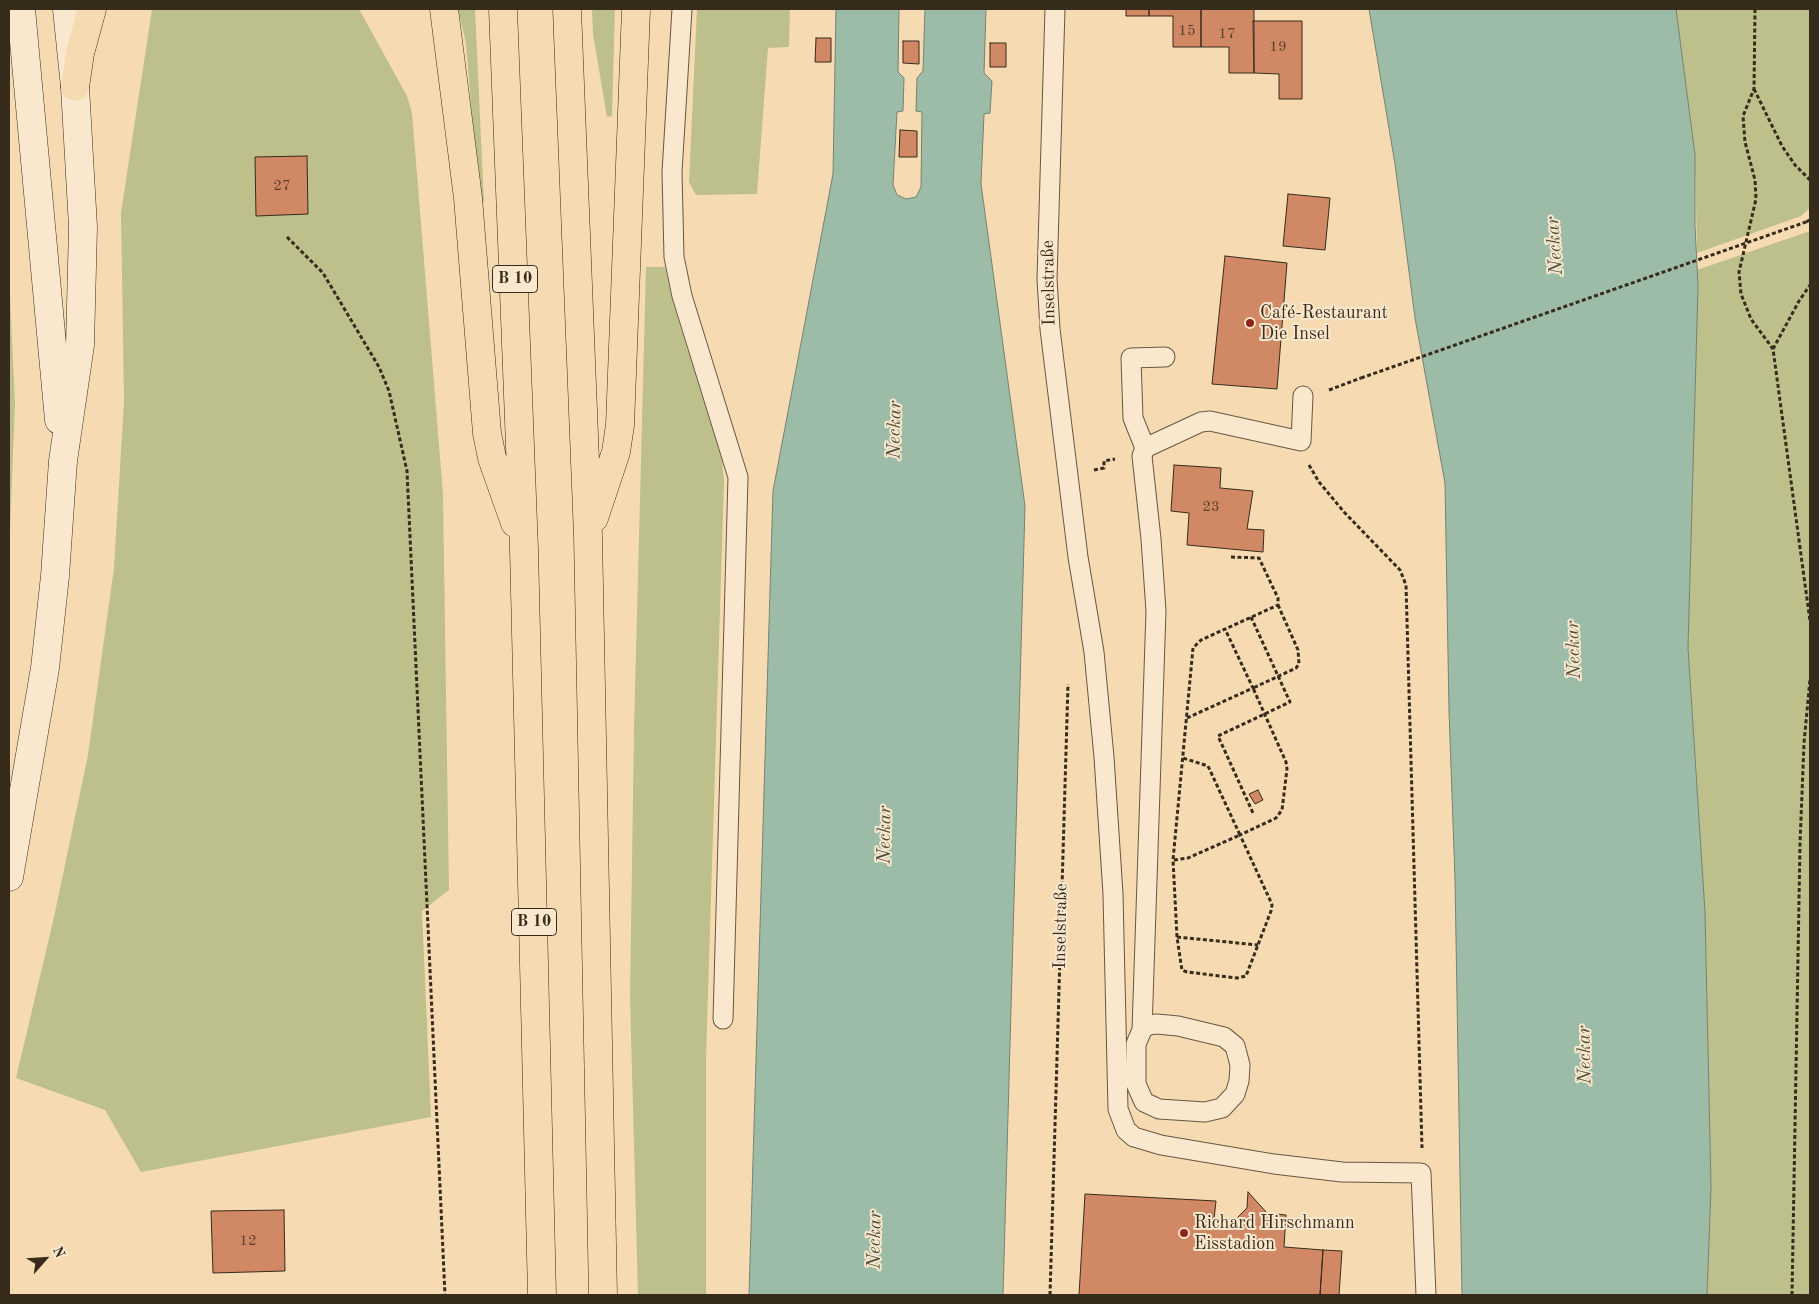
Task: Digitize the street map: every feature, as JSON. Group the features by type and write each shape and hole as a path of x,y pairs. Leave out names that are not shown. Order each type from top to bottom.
{"highway":[{"path":"75,87 80,53 92,9"},
{"path":"444,9 468,198 487,433 492,458 524,549"},
{"name":"B 10","path":"503,9 524,549 542,1295"},
{"path":"567,9 588,536 603,1295"},
{"path":"588,536 616,452 620,425 636,9"}],"main road":[{"path":"21,9 63,461"},
{"path":"9,878 46,668 63,461 80,345 82,227 75,87 67,9"}],"lane":[{"path":"682,9 672,172 674,256 682,296 738,477 723,1019"},
{"name":"Inselstraße","path":"1054,9 1047,279 1050,329 1078,557 1098,685 1113,894 1118,1109 1126,1130 1134,1137 1161,1145 1274,1164 1342,1172 1422,1173"},
{"path":"1117,1044 1139,1037 1148,1025 1167,1024 1230,1040 1238,1052 1240,1065 1239,1081 1235,1094 1222,1108 1214,1112 1151,1107 1144,1102 1136,1084 1139,1037 1156,610 1152,539 1143,452 1133,418 1131,358 1166,357"},
{"path":"1143,452 1201,422 1218,423 1301,441 1303,396"},
{"path":"1422,1173 1426,1295"}],"path":[{"path":"1755,9 1754,89 1743,116 1745,142 1755,180 1756,199 1739,272 1741,294 1752,319 1773,349 1810,621"},
{"path":"1754,89 1782,146 1795,165 1810,180"},
{"path":"1303,396 1325,391 1810,220"},
{"path":"287,237 323,273 379,368 389,391 407,471 446,1295"},
{"path":"1773,349 1799,301 1810,285"},
{"path":"1301,441 1304,457 1319,482 1344,512 1400,570 1406,585 1421,1080 1422,1173"},
{"path":"1069,472 1104,468 1104,461 1143,452"},
{"path":"1187,718 1296,668 1299,655 1278,605 1278,598 1259,558 1231,557"},
{"path":"1184,758 1204,764 1211,772 1272,905 1246,976 1237,978 1182,970 1177,937 1173,860 1193,648 1196,642 1278,605"},
{"path":"1251,617 1290,702 1218,736 1253,813"},
{"path":"1173,860 1188,858 1240,835 1276,818 1282,810 1287,768 1253,688 1225,629"},
{"path":"1792,1295 1800,844 1804,742 1810,679"},
{"name":"Inselstraße","path":"1050,1295 1068,682"},
{"path":"1177,937 1258,945"}],"green space":[{"path":"152,9 359,9 407,96 412,113 443,494 449,890 422,911 431,1117 141,1172 105,1110 16,1078 54,917 88,755 114,568 124,401 121,213"},
{"path":"458,9 475,9 484,203 479,203 466,43"},
{"path":"592,9 615,9 612,116 607,117 593,34"},
{"path":"697,9 790,9 789,47 768,48 757,194 696,195 689,182"},
{"path":"1676,9 1810,9 1810,208 1801,216 1697,253 1695,155"},
{"path":"1810,231 1810,1295 1707,1295 1711,1187 1705,912 1688,648 1697,270"},
{"path":"646,267 665,267 673,303 722,460 724,481 706,1058 706,1295 638,1295 630,997 634,728"},
{"path":"9,275 15,403 9,559"}],"water":[{"name":"Neckar","path":"836,9 899,9 898,72 904,78 903,111 897,112 893,185 897,195 906,199 916,197 921,187 922,112 916,111 917,78 923,71 925,9 986,9 984,73 992,81 990,113 984,114 981,184 1025,506 1003,1295 749,1295 773,491 833,174"},
{"name":"Neckar","path":"1369,9 1676,9 1695,155 1695,226 1698,286 1688,648 1705,912 1711,1187 1707,1295 1462,1295 1455,878 1449,711 1445,483 1415,318 1395,164"}],"building":[{"path":"1126,9 1149,9 1149,16 1126,16"},
{"path":"1149,9 1201,9 1201,47 1173,47 1173,16 1149,16"},
{"path":"1201,9 1254,9 1254,73 1229,73 1229,47 1201,47"},
{"path":"1253,21 1302,21 1302,99 1279,99 1279,74 1254,73"},
{"path":"816,38 831,38 831,62 815,62"},
{"path":"903,41 919,41 919,64 903,63"},
{"path":"990,43 1006,43 1006,67 990,67"},
{"path":"900,130 917,131 917,157 899,157"},
{"path":"307,156 308,214 256,216 255,157"},
{"path":"1288,194 1330,198 1325,250 1283,246"},
{"name":"Café-Restaurant Die Insel","path":"1225,256 1287,263 1277,389 1212,384"},
{"path":"1174,465 1221,468 1220,488 1253,491 1247,529 1264,530 1263,552 1187,545 1189,513 1171,511"},
{"path":"1258,790 1263,800 1255,804 1249,794"},
{"name":"Richard Hirschmann Eisstadion","path":"1248,1192 1267,1213 1286,1215 1284,1247 1323,1250 1320,1295 1079,1295 1085,1194 1216,1201 1214,1219 1235,1220 1247,1208"},
{"path":"284,1210 285,1271 213,1273 211,1211"},
{"path":"1323,1250 1342,1251 1339,1295 1320,1295"}],"place":[{"name":"Café-Restaurant Die Insel","path":"1250,323"},
{"name":"Richard Hirschmann Eisstadion","path":"1184,1233"}]}
